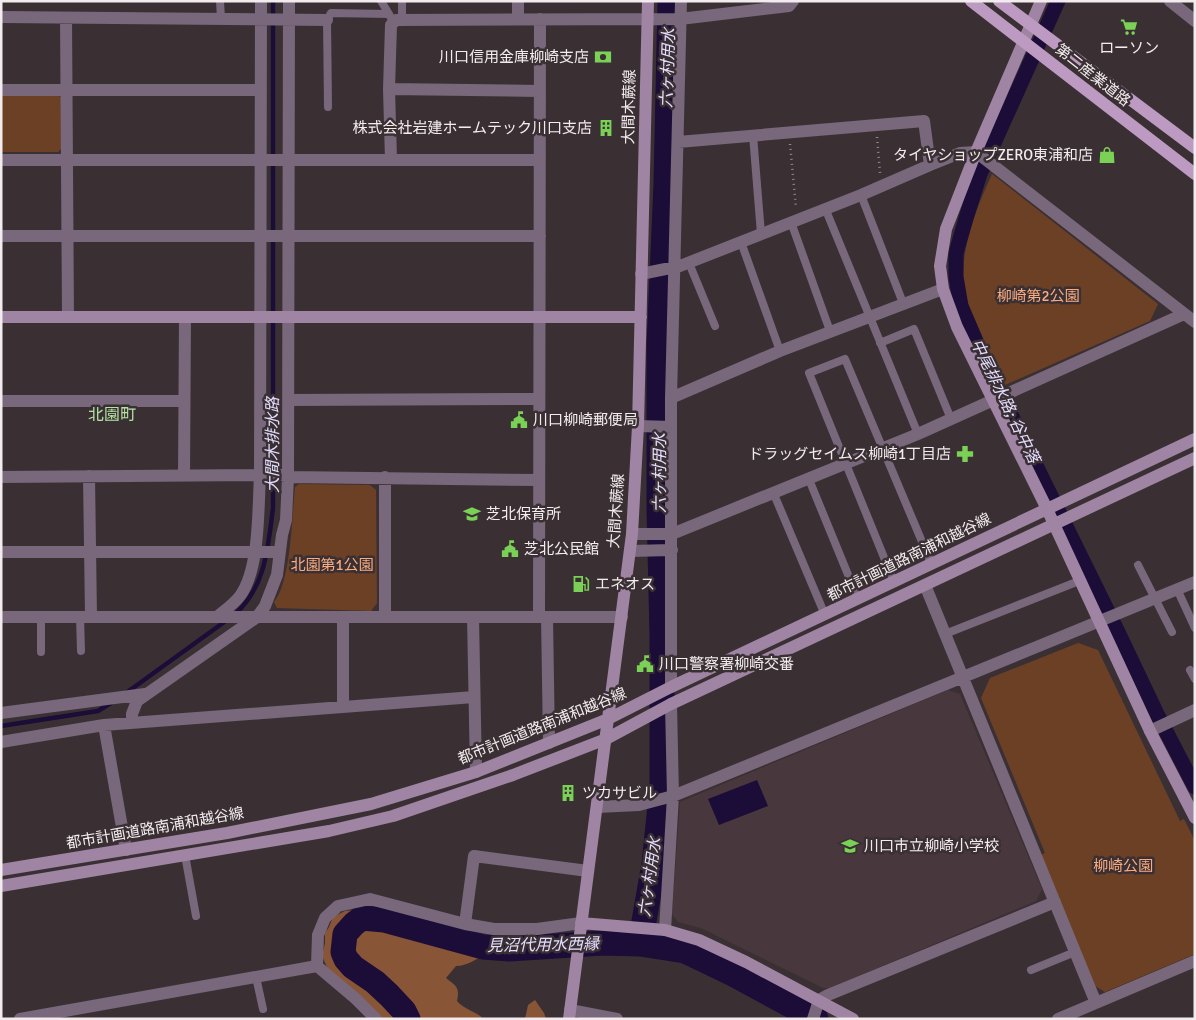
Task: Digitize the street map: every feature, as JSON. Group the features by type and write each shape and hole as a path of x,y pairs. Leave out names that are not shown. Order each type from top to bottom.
{"main road":[{"name":"第二産業道路","path":"971,1 1195,174"},
{"name":"第二産業道路","path":"999,1 1195,148"}],"street":[{"path":"221,617 240,597 257,553 263,475 261,1"},
{"path":"132,723 132,714 137,701 257,617 265,606 277,575 277,553 286,520 289,1"},
{"path":"518,1 518,18"},
{"name":"大間木蕨線","path":"569,1014 632,534 638,426 648,1"},
{"path":"671,687 671,398 681,1"},
{"path":"391,160 389,89 391,25 395,19 680,19 789,6 793,1"},
{"path":"1041,1 1028,45 976,152 946,229 940,266 943,289 957,326 997,399 1056,523 1079,581 1107,618 1150,731 1195,818"},
{"path":"1170,1 1195,20"},
{"path":"1,17 327,20"},
{"path":"66,18 68,317"},
{"path":"540,19 539,480 548,743"},
{"path":"389,89 540,90"},
{"path":"1,90 261,90"},
{"path":"678,142 924,121 930,165"},
{"path":"642,274 689,263 861,195 960,153 976,152 1195,322"},
{"path":"1,160 540,160"},
{"path":"1,236 540,236"},
{"path":"671,398 780,351 943,289"},
{"path":"632,534 672,534 808,477 918,434 1184,314"},
{"path":"1,317 641,317"},
{"path":"184,476 185,317"},
{"path":"288,400 539,399"},
{"path":"1,401 184,401"},
{"path":"638,426 671,427"},
{"name":"都市計画道路南浦和越谷線","path":"1,870 227,833 371,804 476,772 608,719 671,687 1195,439"},
{"name":"都市計画道路南浦和越谷線","path":"1,886 329,831 393,816 494,782 606,739 671,704 1195,458"},
{"path":"1,477 263,475 539,480"},
{"path":"85,616 90,552 89,476"},
{"path":"385,477 385,617"},
{"path":"630,551 672,550"},
{"path":"1,552 277,553"},
{"path":"597,807 621,807 665,799 1195,582"},
{"path":"925,584 1096,1002"},
{"path":"1,617 622,617"},
{"path":"343,617 343,706"},
{"path":"473,617 476,772"},
{"path":"1,713 146,694"},
{"path":"1,742 104,725 474,697"},
{"path":"665,930 665,799 671,704"},
{"path":"1150,731 1195,710"},
{"path":"104,725 126,850"},
{"path":"465,924 474,856 588,871"},
{"path":"317,966 318,935 325,918 338,906 370,899 465,924 494,929 635,926 665,930 720,949 818,1003 853,1019"},
{"path":"813,1019 818,1003 828,995 1055,902"},
{"path":"1058,1019 1084,1014 1096,1002 1195,961"},
{"path":"20,1019 317,966"},
{"path":"317,966 356,999 376,1019"},
{"path":"569,1014 617,1019"}],"lane":[{"path":"220,1 221,19"},
{"path":"381,1 395,19"},
{"path":"395,19 402,1"},
{"path":"328,107 327,20 331,13 395,19"},
{"path":"753,135 762,234"},
{"path":"861,195 903,303"},
{"path":"825,208 918,434"},
{"path":"794,221 830,332"},
{"path":"741,242 780,351"},
{"path":"689,263 715,326"},
{"path":"880,343 914,329 951,419"},
{"path":"894,582 809,373 846,359 931,563"},
{"path":"808,477 858,599"},
{"path":"773,492 825,615"},
{"path":"1138,565 1172,632"},
{"path":"946,634 1079,581"},
{"path":"1177,589 1195,628"},
{"path":"81,650 85,616"},
{"path":"40,617 41,652"},
{"path":"1190,670 1195,679"},
{"path":"185,855 196,916"},
{"path":"1031,970 1075,952"},
{"path":"256,977 263,1008"}],"path":[{"path":"876,125 881,185"},
{"path":"789,132 794,221"}],"shaded area":[{"name":"川口市立柳崎小学校","path":"948,690 960,694 1042,889 1036,901 830,988 823,988 701,928 678,922 672,914 680,802"},
{"path":"757,780 768,806 719,825 708,799"},
{"path":"368,909 401,919 450,930 471,939 481,940 486,944 487,954 468,964 456,966 446,978 456,987 458,993 457,1001 484,1019 383,1019 327,967 322,956 325,933 333,917 345,911"},
{"path":"535,1000 546,1019 525,1019 528,1005"}],"green space":[{"path":"1,95 57,95 62,98 61,149 58,152 1,152"},
{"name":"柳崎第2公園","path":"992,174 1158,304 1150,321 1005,385 973,318 963,278 968,238 976,212"},
{"name":"北園第1公園","path":"299,484 370,485 376,490 377,603 371,611 277,608 274,602 284,580 292,530 295,487"},
{"name":"柳崎公園","path":"1078,643 1098,650 1180,821 1184,819 1195,841 1195,954 1105,992 1095,986 1041,855 1045,853 981,698 990,678"}],"waterway":[{"name":"大間木排水路","path":"235,614 245,603 259,579 267,551 273,508 273,1"},
{"name":"六ヶ村用水","path":"640,944 654,864 662,786 659,346 666,184 670,1"},
{"name":"中尾排水路; 谷中落","path":"1058,1 980,174 956,253 956,277 961,306 985,362 1157,714 1195,787"},
{"name":"大間木排水路","path":"126,693 227,620"},
{"name":"大間木排水路","path":"1,726 98,711 111,703"},
{"name":"見沼代用水西縁","path":"408,1019 404,1011 389,995 375,982 353,967 346,959 343,952 345,934 362,918 384,920 483,947 509,949 603,943 640,944 685,951 733,974 816,1019"}],"place":[{"name":"ローソン","path":"1129,27"},
{"name":"川口信用金庫柳崎支店","path":"603,57"},
{"name":"株式会社岩建ホームテック川口支店","path":"606,128"},
{"name":"タイヤショップZERO東浦和店","path":"1107,155"},
{"name":"川口柳崎郵便局","path":"519,420"},
{"name":"ドラッグセイムス柳崎1丁目店","path":"965,454"},
{"name":"芝北保育所","path":"472,514"},
{"name":"芝北公民館","path":"510,549"},
{"name":"エネオス","path":"581,584"},
{"name":"川口警察署柳崎交番","path":"645,664"},
{"name":"ツカサビル","path":"568,793"},
{"name":"川口市立柳崎小学校","path":"850,846"}],"district":[{"name":"北園町","path":"112,415"}]}
